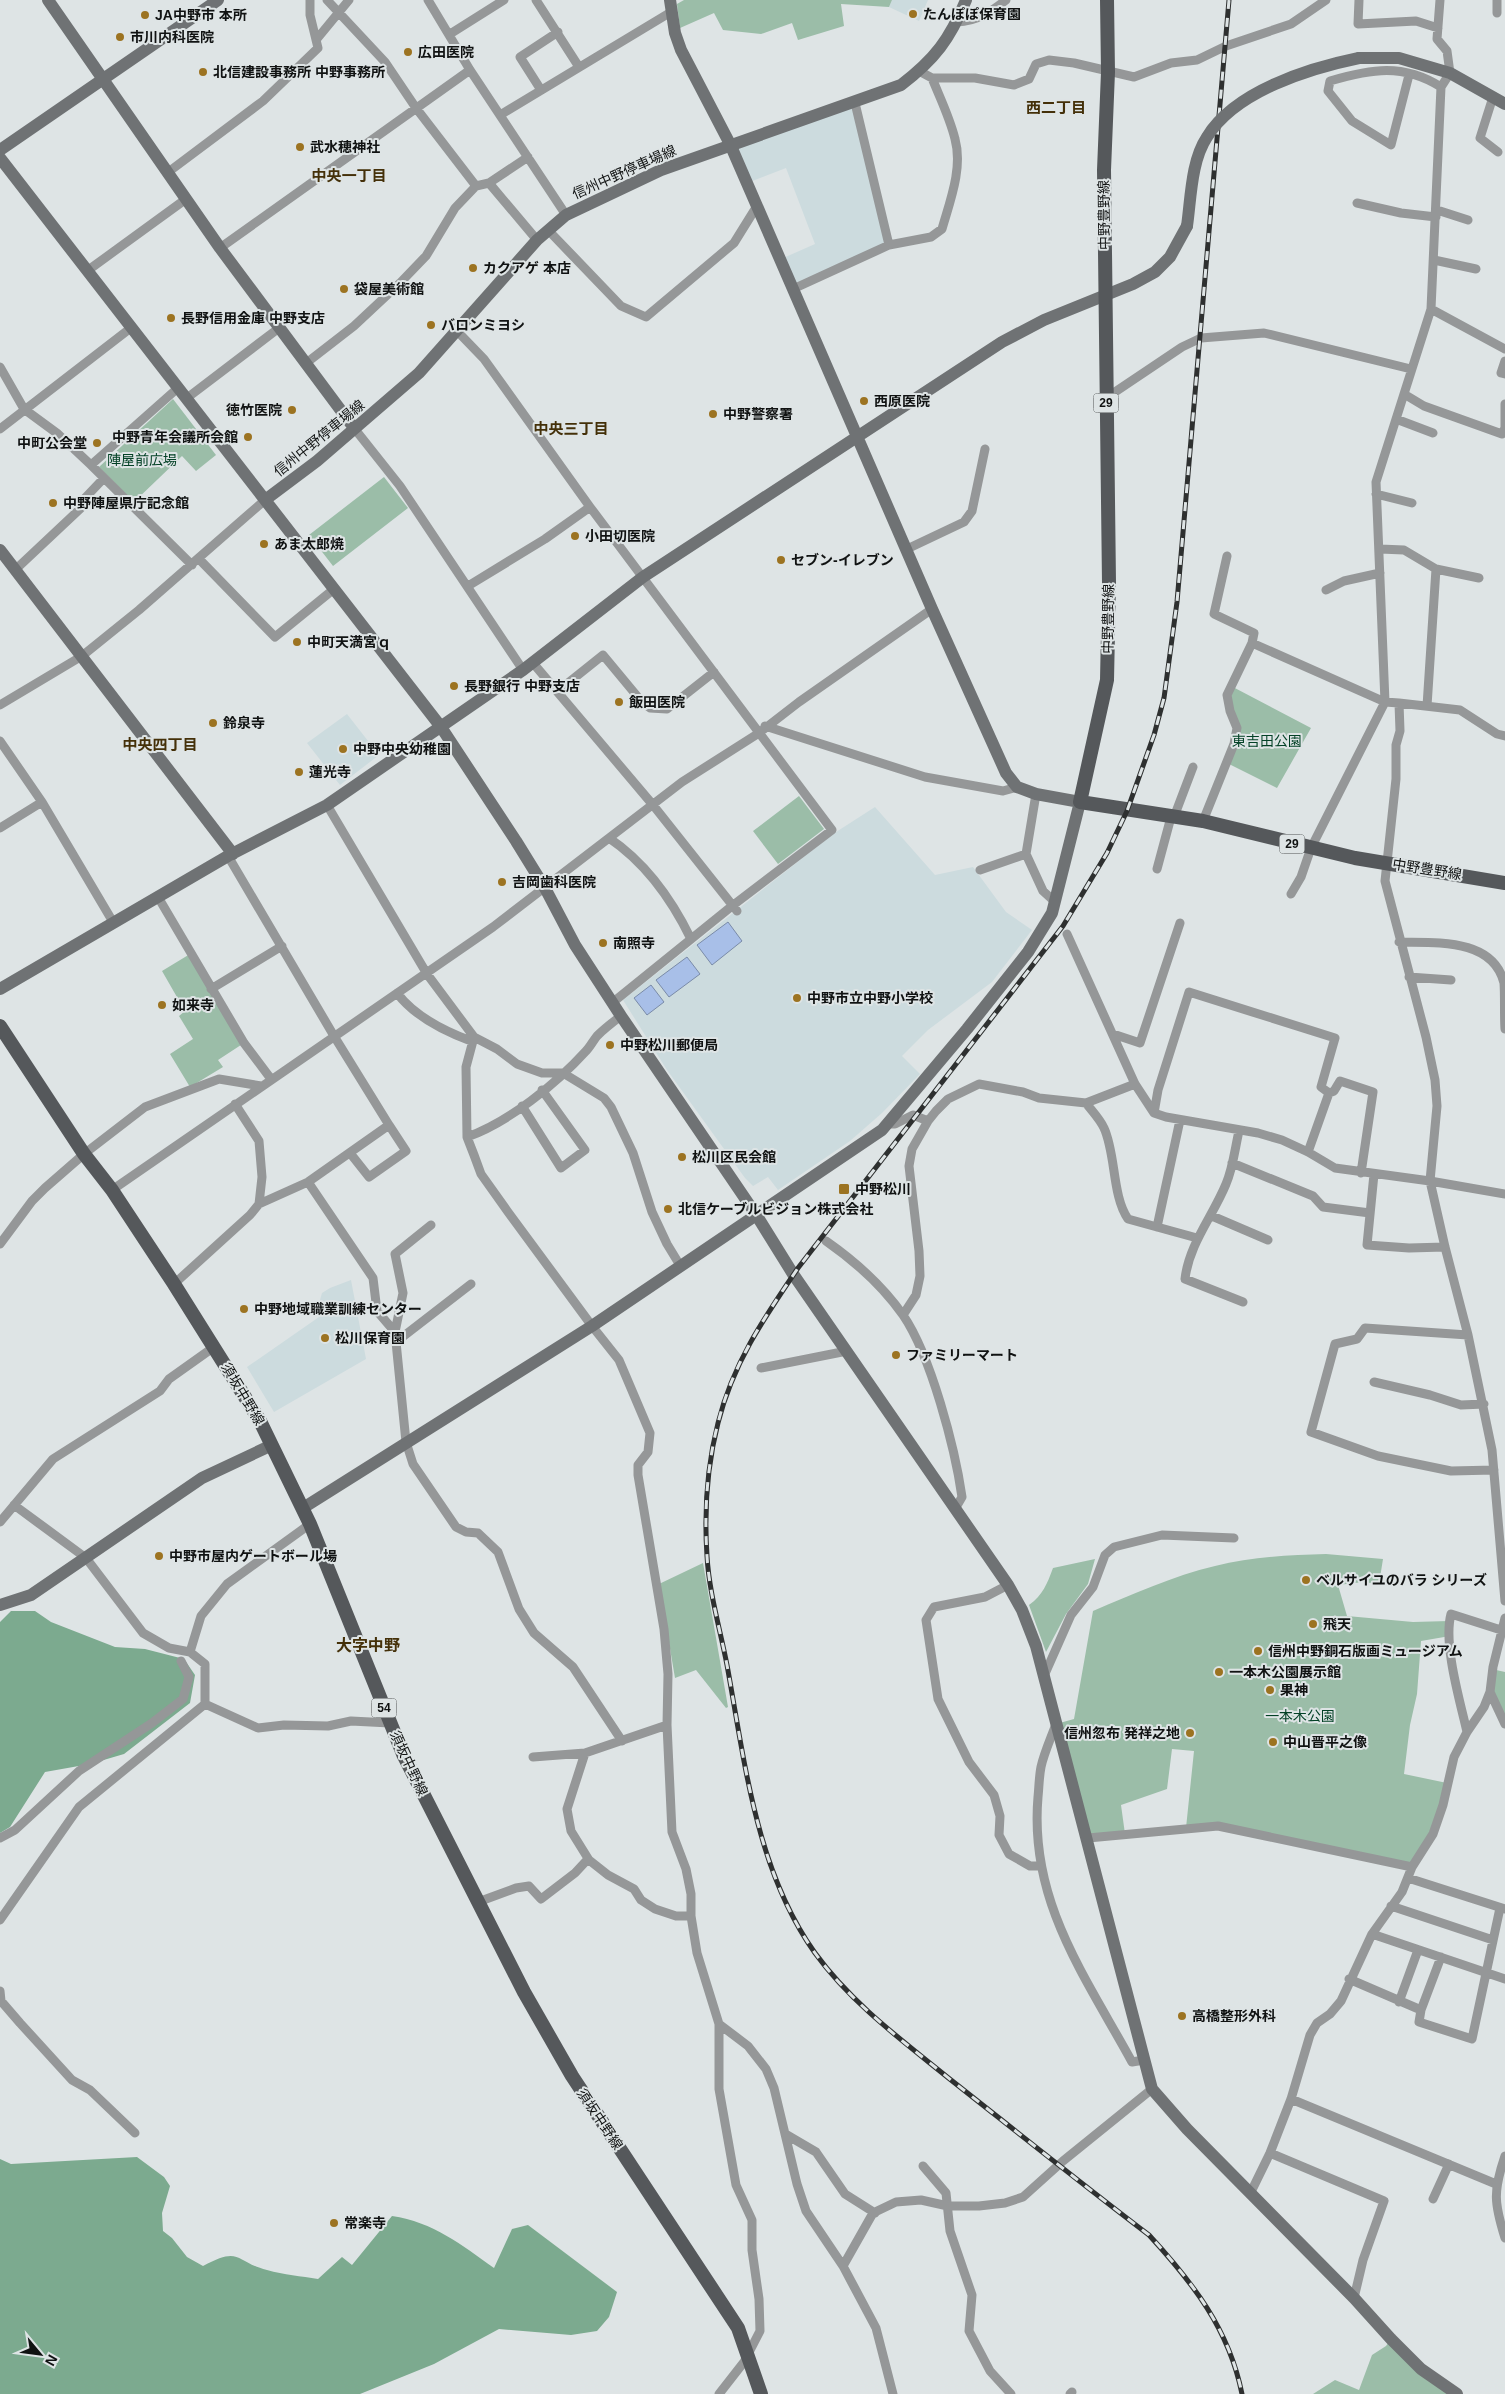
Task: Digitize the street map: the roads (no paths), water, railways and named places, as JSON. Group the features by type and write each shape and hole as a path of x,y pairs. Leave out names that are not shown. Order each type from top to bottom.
{"main road":[{"name":"中野豊野線","path":"1107,0 1108,72 1104,170 1109,583 1108,680 1080,802 1203,821 1310,848 1505,883"},
{"name":"須坂中野線","path":"2,1032 84,1154 112,1190 260,1421 310,1524 406,1761 524,1992 572,2076 738,2328 749,2353 761,2394"}],"street":[{"path":"48,0 220,248 304,364 400,486 468,586 528,666 558,691 600,744 653,804 734,908"},
{"path":"0,150 218,0"},
{"path":"167,173 263,101 318,48 310,15 310,0"},
{"path":"328,0 386,62 416,108 476,186"},
{"path":"316,40 349,0"},
{"path":"428,0 470,70 566,215"},
{"path":"450,34 504,0"},
{"path":"536,0 579,67"},
{"name":"信州中野停車場線","path":"265,500 317,461 419,373 536,240 566,215 661,170 730,144 855,103 902,85 920,71 942,47 957,22 966,0"},
{"path":"957,22 972,21 993,10 1006,0"},
{"path":"920,71 932,78 975,78 1014,85 1029,80 1036,64 1049,60 1074,63 1134,77 1171,63 1197,60 1226,46 1291,24 1326,0"},
{"path":"1359,0 1358,24 1416,21 1438,28"},
{"path":"1292,894 1301,877 1310,848 1385,702 1376,482 1381,461 1431,309 1441,87 1450,73 1447,51 1437,39 1440,0"},
{"path":"1497,0 1497,13"},
{"path":"303,1508 592,1326 837,1162 888,1124 1028,952 1052,913 1080,802 1036,794 1017,787 1006,773 932,610 730,144 681,50 675,33 670,6 579,67 500,115"},
{"path":"541,90 520,57 558,32"},
{"path":"0,990 113,922 231,855 327,805 528,666 643,577 1002,342 1044,320 1106,295 1155,272 1170,257 1186,226 1198,157 1206,138 1218,121 1241,104 1275,84 1325,65 1359,58 1399,58 1450,73 1505,104"},
{"path":"220,248 470,70"},
{"path":"1409,75 1391,145 1352,121 1328,91 1330,81 1366,70 1390,70 1409,75 1424,76 1441,87"},
{"path":"793,288 889,245 931,236 942,229 954,188 958,164 956,140 932,78"},
{"path":"1493,97 1480,138 1498,152"},
{"path":"855,103 889,245"},
{"path":"304,364 354,326 400,283 426,256 455,208 476,186 489,183 528,157"},
{"path":"0,158 441,726 545,888 575,945 612,1003 757,1216 793,1274 1008,1585 1033,1637 1088,1838 1152,2089 1187,2129 1354,2298 1421,2369 1457,2394"},
{"path":"489,183 536,240"},
{"path":"87,271 186,200"},
{"path":"1357,204 1401,213 1436,214 1468,220"},
{"path":"548,230 621,306 646,317 734,243 757,206"},
{"path":"1434,260 1476,269"},
{"path":"1431,309 1505,349"},
{"path":"0,429 132,327"},
{"path":"187,398 279,328"},
{"path":"457,332 484,359 590,508 832,830 612,1003"},
{"path":"1106,398 1182,347 1200,338 1264,333 1411,369"},
{"path":"1505,361 1501,373 1505,374"},
{"path":"0,367 24,409 58,434 275,636 334,589"},
{"path":"91,465 179,387"},
{"path":"1404,394 1424,406 1502,434 1505,428 1505,404"},
{"path":"1396,418 1433,433"},
{"path":"906,549 964,522 972,511 985,449"},
{"path":"15,570 81,508 85,498 104,478"},
{"path":"1376,494 1412,503"},
{"path":"0,705 82,656 195,562 265,500"},
{"path":"468,586 545,539 590,508"},
{"path":"1380,549 1404,550 1436,569 1479,578"},
{"path":"0,550 231,855 334,1036 406,1151 369,1177 350,1152"},
{"path":"1203,821 1234,744 1236,728 1227,695 1252,643 1254,633 1214,614 1227,556"},
{"path":"1427,706 1436,569"},
{"path":"1326,590 1344,581 1380,573"},
{"path":"112,1190 271,1079 427,974 545,888 682,782 758,733 932,610"},
{"path":"1252,643 1385,702 1460,710 1497,734 1505,736"},
{"path":"558,691 603,655 642,702 650,708 667,709 714,672"},
{"path":"1399,703 1400,731 1396,745 1396,779 1384,881 1435,1080 1438,1106 1430,1180 1484,1404 1498,1474 1505,1601"},
{"path":"766,726 925,777 1003,791 1017,787"},
{"path":"0,741 42,802 113,922"},
{"path":"1157,870 1172,817 1193,767"},
{"path":"1036,794 1026,854 1044,891 1054,901"},
{"path":"0,828 42,802"},
{"path":"327,805 427,974 472,1039 466,1067 467,1137 481,1174 619,1360 650,1433 648,1452 638,1465 638,1475 664,1629 668,1674 667,1725 672,1832 686,1869 691,1894 691,1916 697,1953 719,2024 718,2089 736,2185 752,2220 752,2250 759,2299 760,2331 749,2353 718,2394"},
{"path":"609,838 624,848 643,866 678,911 691,939"},
{"path":"980,870 1026,854"},
{"path":"158,897 244,1043 271,1079"},
{"path":"1113,1034 1140,1043 1180,923"},
{"path":"1067,934 1135,1084 1154,1113 1282,1140 1308,1152 1335,1168 1362,1173 1430,1180 1505,1194"},
{"path":"1399,942 1452,944 1487,955 1499,970 1504,985 1505,1030"},
{"path":"211,989 282,946"},
{"path":"1409,977 1450,980"},
{"path":"1154,1113 1158,1090 1190,992 1335,1038 1320,1087 1329,1093"},
{"path":"397,993 406,1006 447,1033 472,1039 528,1068 554,1074 563,1073 604,1098 611,1107 633,1153 652,1212 666,1244 681,1267"},
{"path":"467,1137 490,1129 522,1106 563,1073 586,1052 596,1037 621,1016"},
{"path":"0,1244 32,1201 84,1154 145,1107 219,1079 261,1086"},
{"path":"1308,1152 1329,1093 1334,1091 1340,1081 1373,1092 1362,1173"},
{"path":"903,1315 916,1295 920,1276 909,1166 912,1148 928,1121 948,1099 978,1084 1023,1092 1039,1098 1086,1102 1135,1084"},
{"path":"522,1106 561,1168 585,1150 542,1090"},
{"path":"1086,1102 1104,1128 1122,1210 1128,1219 1198,1238"},
{"path":"235,1104 259,1141 262,1177 259,1204"},
{"path":"888,1124 895,1124 912,1115 928,1121"},
{"path":"1157,1227 1180,1120"},
{"path":"174,1284 250,1215 259,1204 308,1182 389,1125"},
{"path":"1239,1131 1228,1181 1212,1216 1198,1238 1186,1264 1185,1279 1243,1302"},
{"path":"1232,1163 1314,1196 1323,1207 1370,1213"},
{"path":"1374,1174 1367,1246 1445,1247"},
{"path":"308,1182 373,1278 377,1311 395,1332"},
{"path":"1212,1216 1268,1240"},
{"path":"431,1225 395,1254 403,1293 395,1332 406,1442 413,1464 456,1527 466,1532 478,1534 498,1552 519,1609 534,1633 573,1667 622,1741"},
{"path":"826,1241 866,1272 903,1315 916,1337 947,1429 962,1497 955,1509"},
{"path":"396,1342 471,1284"},
{"path":"1468,1335 1365,1328 1357,1339 1334,1344 1311,1432 1388,1458 1451,1471 1498,1474"},
{"path":"0,1522 54,1459 160,1391 169,1379 214,1347"},
{"path":"761,1368 846,1351"},
{"path":"1374,1382 1430,1395 1460,1405 1484,1404"},
{"path":"0,1605 31,1595 202,1478 272,1445"},
{"path":"14,1506 86,1558 144,1633 169,1648 190,1652 205,1664 205,1704"},
{"path":"190,1652 201,1616 227,1584 310,1524"},
{"path":"1044,1676 1071,1615 1093,1587 1105,1555 1114,1547 1162,1535 1234,1538"},
{"path":"1008,1585 985,1596 934,1608 926,1620 938,1699 969,1762 994,1795 1000,1816 998,1835 1009,1854 1030,1866 1040,1866"},
{"path":"1467,1732 1454,1673 1449,1629 1451,1614 1501,1630"},
{"path":"1250,2194 1270,2153 1291,2099 1310,2035 1317,2023 1330,2014 1340,2001 1372,1934 1402,1892 1412,1867 1433,1834 1443,1806 1454,1757 1467,1732 1484,1707 1490,1692 1501,1630 1505,1618"},
{"path":"0,1838 15,1830 79,1771 152,1723 183,1699 189,1677 181,1662"},
{"path":"1490,1692 1505,1724"},
{"path":"205,1704 258,1728 328,1726 351,1721 390,1723"},
{"path":"0,1920 79,1807 205,1704"},
{"path":"1056,1724 1041,1767 1036,1817 1040,1866 1052,1909 1071,1954 1132,2062 1144,2060"},
{"path":"533,1757 585,1753 667,1725"},
{"path":"585,1753 567,1809 571,1831 588,1859 608,1875 634,1889 642,1900 655,1909 676,1916 691,1916"},
{"path":"1088,1838 1218,1826 1412,1867"},
{"path":"478,1902 516,1888 529,1886 541,1899 575,1873 588,1859"},
{"path":"1408,1878 1503,1908 1485,1972 1472,2039 1419,2022 1421,2010 1441,1957"},
{"path":"1391,1906 1493,1940"},
{"path":"1372,1934 1505,1979"},
{"path":"1399,2002 1418,1950"},
{"path":"1349,1979 1421,2010"},
{"path":"0,1992 2,2001 20,2024 72,2080 90,2090 135,2133"},
{"path":"719,2024 748,2046 766,2069 774,2088 787,2135 797,2184 806,2211 843,2266 876,2328 893,2394"},
{"path":"843,2266 862,2230 874,2213 896,2202 921,2200 948,2206 1005,2203 1023,2197 1063,2161 1152,2089"},
{"path":"1291,2099 1496,2184"},
{"path":"787,2135 816,2152 845,2194 874,2213"},
{"path":"1270,2153 1384,2201 1363,2260 1354,2298"},
{"path":"1505,2156 1496,2184 1496,2205 1505,2238"},
{"path":"1433,2199 1448,2164"},
{"path":"923,2166 946,2194 950,2231 972,2295 969,2331 990,2371 1011,2394"}],"water":[{"path":"728,922 742,941 712,965 697,945"},
{"path":"687,957 700,974 669,997 656,980"},
{"path":"651,985 664,1002 647,1015 634,998"}],"railway":[{"path":"1229,0 1177,602 1164,698 1154,735 1127,811 1107,853 1063,926 798,1268 751,1342 732,1380 718,1423 709,1472 706,1522 710,1583 747,1777 766,1851 779,1887 795,1921 829,1972 879,2021 951,2080 1149,2235 1180,2271 1207,2308 1228,2348 1242,2394"}],"place":[{"name":"たんぽぽ保育園","path":"913,14"},
{"name":"JA中野市 本所","path":"145,15"},
{"name":"市川内科医院","path":"120,37"},
{"name":"広田医院","path":"408,52"},
{"name":"北信建設事務所 中野事務所","path":"203,72"},
{"name":"武水穂神社","path":"300,147"},
{"name":"カクアゲ 本店","path":"473,268"},
{"name":"袋屋美術館","path":"344,289"},
{"name":"長野信用金庫 中野支店","path":"171,318"},
{"name":"バロンミヨシ","path":"431,325"},
{"name":"西原医院","path":"864,401"},
{"name":"徳竹医院","path":"292,410"},
{"name":"中野警察署","path":"713,414"},
{"name":"中野青年会議所会館","path":"248,437"},
{"name":"中町公会堂","path":"97,443"},
{"name":"中野陣屋県庁記念館","path":"53,503"},
{"name":"小田切医院","path":"575,536"},
{"name":"あま太郎焼","path":"264,544"},
{"name":"セブン-イレブン","path":"781,560"},
{"name":"中町天満宮ｑ","path":"297,642"},
{"name":"長野銀行 中野支店","path":"454,686"},
{"name":"飯田医院","path":"619,702"},
{"name":"鈴泉寺","path":"213,723"},
{"name":"中野中央幼稚園","path":"343,749"},
{"name":"蓮光寺","path":"299,772"},
{"name":"吉岡歯科医院","path":"502,882"},
{"name":"南照寺","path":"603,943"},
{"name":"中野市立中野小学校","path":"797,998"},
{"name":"如来寺","path":"162,1005"},
{"name":"中野松川郵便局","path":"610,1045"},
{"name":"松川区民会館","path":"682,1157"},
{"name":"中野松川","path":"844,1189"},
{"name":"北信ケーブルビジョン株式会社","path":"668,1209"},
{"name":"中野地域職業訓練センター","path":"244,1309"},
{"name":"松川保育園","path":"325,1338"},
{"name":"ファミリーマート","path":"896,1355"},
{"name":"中野市屋内ゲートボール場","path":"159,1556"},
{"name":"ベルサイユのバラ シリーズ","path":"1306,1580"},
{"name":"飛天","path":"1313,1624"},
{"name":"信州中野銅石版画ミュージアム","path":"1258,1651"},
{"name":"一本木公園展示館","path":"1219,1672"},
{"name":"果神","path":"1270,1690"},
{"name":"信州忽布 発祥之地","path":"1190,1733"},
{"name":"中山晋平之像","path":"1273,1742"},
{"name":"高橋整形外科","path":"1182,2016"},
{"name":"常楽寺","path":"334,2223"}],"district":[{"name":"西二丁目","path":"1056,108"},
{"name":"中央一丁目","path":"349,176"},
{"name":"中央三丁目","path":"571,429"},
{"name":"中央四丁目","path":"160,745"},
{"name":"大字中野","path":"368,1645"}],"park label":[{"name":"陣屋前広場","path":"142,460"},
{"name":"東吉田公園","path":"1267,741"},
{"name":"一本木公園","path":"1300,1716"}]}
